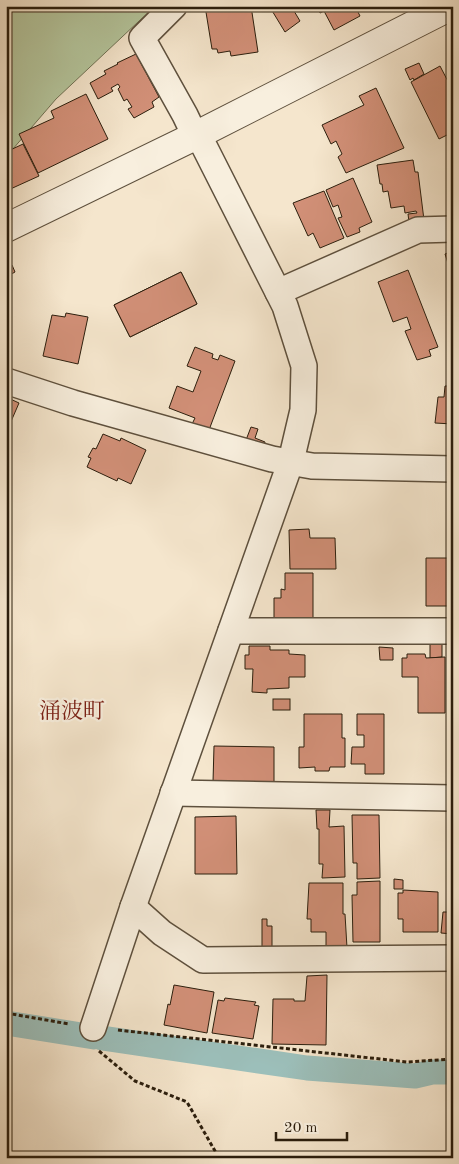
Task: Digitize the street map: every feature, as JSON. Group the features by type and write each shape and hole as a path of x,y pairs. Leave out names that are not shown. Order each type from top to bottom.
{"street":[{"path":"92,1028 291,461 303,410 304,366 285,306 204,146 195,136 142,38 174,6"},
{"path":"6,228 195,136 451,6"},
{"path":"278,292 418,230 453,229"},
{"path":"6,381 73,403 272,459 312,466 453,469"},
{"path":"231,631 453,631"},
{"path":"173,794 453,798"},
{"path":"133,907 162,933 203,960 453,958"}],"path":[{"path":"6,1013 92,1028 407,1062 453,1059"},
{"path":"92,1028 97,1050 136,1081 187,1102 219,1158"}],"green space":[{"path":"6,6 155,6 56,99 6,157"}],"building":[{"path":"205,6 251,6 258,52 231,56 230,51 218,53 217,49 212,49"},
{"path":"275,6 291,6 300,21 285,32 271,9"},
{"path":"316,6 355,6 360,16 334,30 324,11 320,13"},
{"path":"136,54 159,97 152,102 154,107 134,118 128,109 132,107 127,99 124,101 118,89 120,87 118,84 111,88 113,91 98,99 90,83 106,74 104,71"},
{"path":"419,63 424,74 414,80 413,78 410,80 405,69"},
{"path":"440,66 453,91 453,132 439,139 411,82"},
{"path":"376,88 404,148 346,173 338,157 342,154 336,141 331,144 322,125 364,105 359,96"},
{"path":"86,94 108,139 38,173 19,134 54,118 51,111"},
{"path":"23,144 39,176 6,191 6,152"},
{"path":"413,160 415,172 418,172 424,220 409,222 408,214 417,213 416,211 405,213 404,206 391,208 388,191 383,192 382,184 380,184 377,165"},
{"path":"353,178 372,222 359,228 360,232 347,237 338,218 342,217 338,205 333,207 326,190"},
{"path":"324,191 344,238 320,248 313,233 308,236 293,203"},
{"path":"453,251 453,276 452,276 445,254"},
{"path":"12,265 15,272 6,277 6,267"},
{"path":"408,270 438,347 429,350 431,356 417,360 405,331 411,329 407,317 393,322 378,282"},
{"path":"181,272 197,304 130,337 114,305"},
{"path":"181,272 197,304 130,337 114,305"},
{"path":"66,313 88,317 78,364 43,356 52,315 65,317"},
{"path":"195,347 213,354 212,358 218,360 220,355 235,361 209,430 192,424 195,418 169,408 177,386 193,392 201,371 187,366"},
{"path":"445,386 453,386 453,424 435,423 438,397 444,397"},
{"path":"6,397 19,403 6,433"},
{"path":"251,427 258,429 255,438 265,442 264,446 246,440"},
{"path":"103,434 120,441 121,438 146,450 131,484 118,478 117,481 87,467 91,458 88,457 93,448 96,449"},
{"path":"309,529 310,538 335,538 336,569 290,569 289,530"},
{"path":"426,558 453,558 453,619 451,619 451,606 426,606"},
{"path":"285,573 313,573 313,620 274,620 274,598 281,598 281,589 285,590"},
{"path":"430,644 442,644 442,657 430,658"},
{"path":"249,646 270,646 270,650 289,650 289,654 305,655 305,677 289,677 289,688 267,689 267,693 252,692 253,669 245,669 245,655 249,655"},
{"path":"379,647 393,648 393,660 380,660"},
{"path":"407,654 425,654 426,658 445,657 445,713 418,713 418,677 402,677 402,658 407,658"},
{"path":"273,699 290,699 290,710 273,710"},
{"path":"304,714 342,714 342,738 345,738 345,767 330,767 329,771 315,771 315,767 299,768 299,747 304,747"},
{"path":"357,714 384,714 384,774 365,774 365,764 351,764 352,747 364,747 364,735 357,735"},
{"path":"214,746 274,747 274,782 213,782"},
{"path":"316,810 330,810 329,827 344,826 345,877 322,878 323,864 319,864 319,829 317,829"},
{"path":"352,815 379,815 380,878 357,879 357,863 353,863"},
{"path":"236,816 237,874 195,874 195,817"},
{"path":"394,879 403,880 403,889 394,889"},
{"path":"452,879 453,934 441,933 443,912 452,912"},
{"path":"380,881 380,942 353,942 352,895 357,895 357,882"},
{"path":"309,883 343,883 343,914 345,914 347,948 326,948 326,932 311,932 311,919 307,919"},
{"path":"403,890 438,892 438,932 403,932 403,919 398,919 398,893 403,893"},
{"path":"262,919 267,919 267,926 272,926 272,949 262,949"},
{"path":"327,975 326,1045 272,1044 273,999 305,1001 307,976"},
{"path":"174,985 214,992 207,1033 164,1025"},
{"path":"225,998 256,1002 254,1005 259,1006 253,1039 212,1033 218,1000 224,1001"}],"waterway":[{"path":"6,1023 94,1037"},
{"path":"102,1038 307,1068 415,1076 432,1072 453,1072"}],"district":[{"name":"涌波町","path":"72,712"}]}
